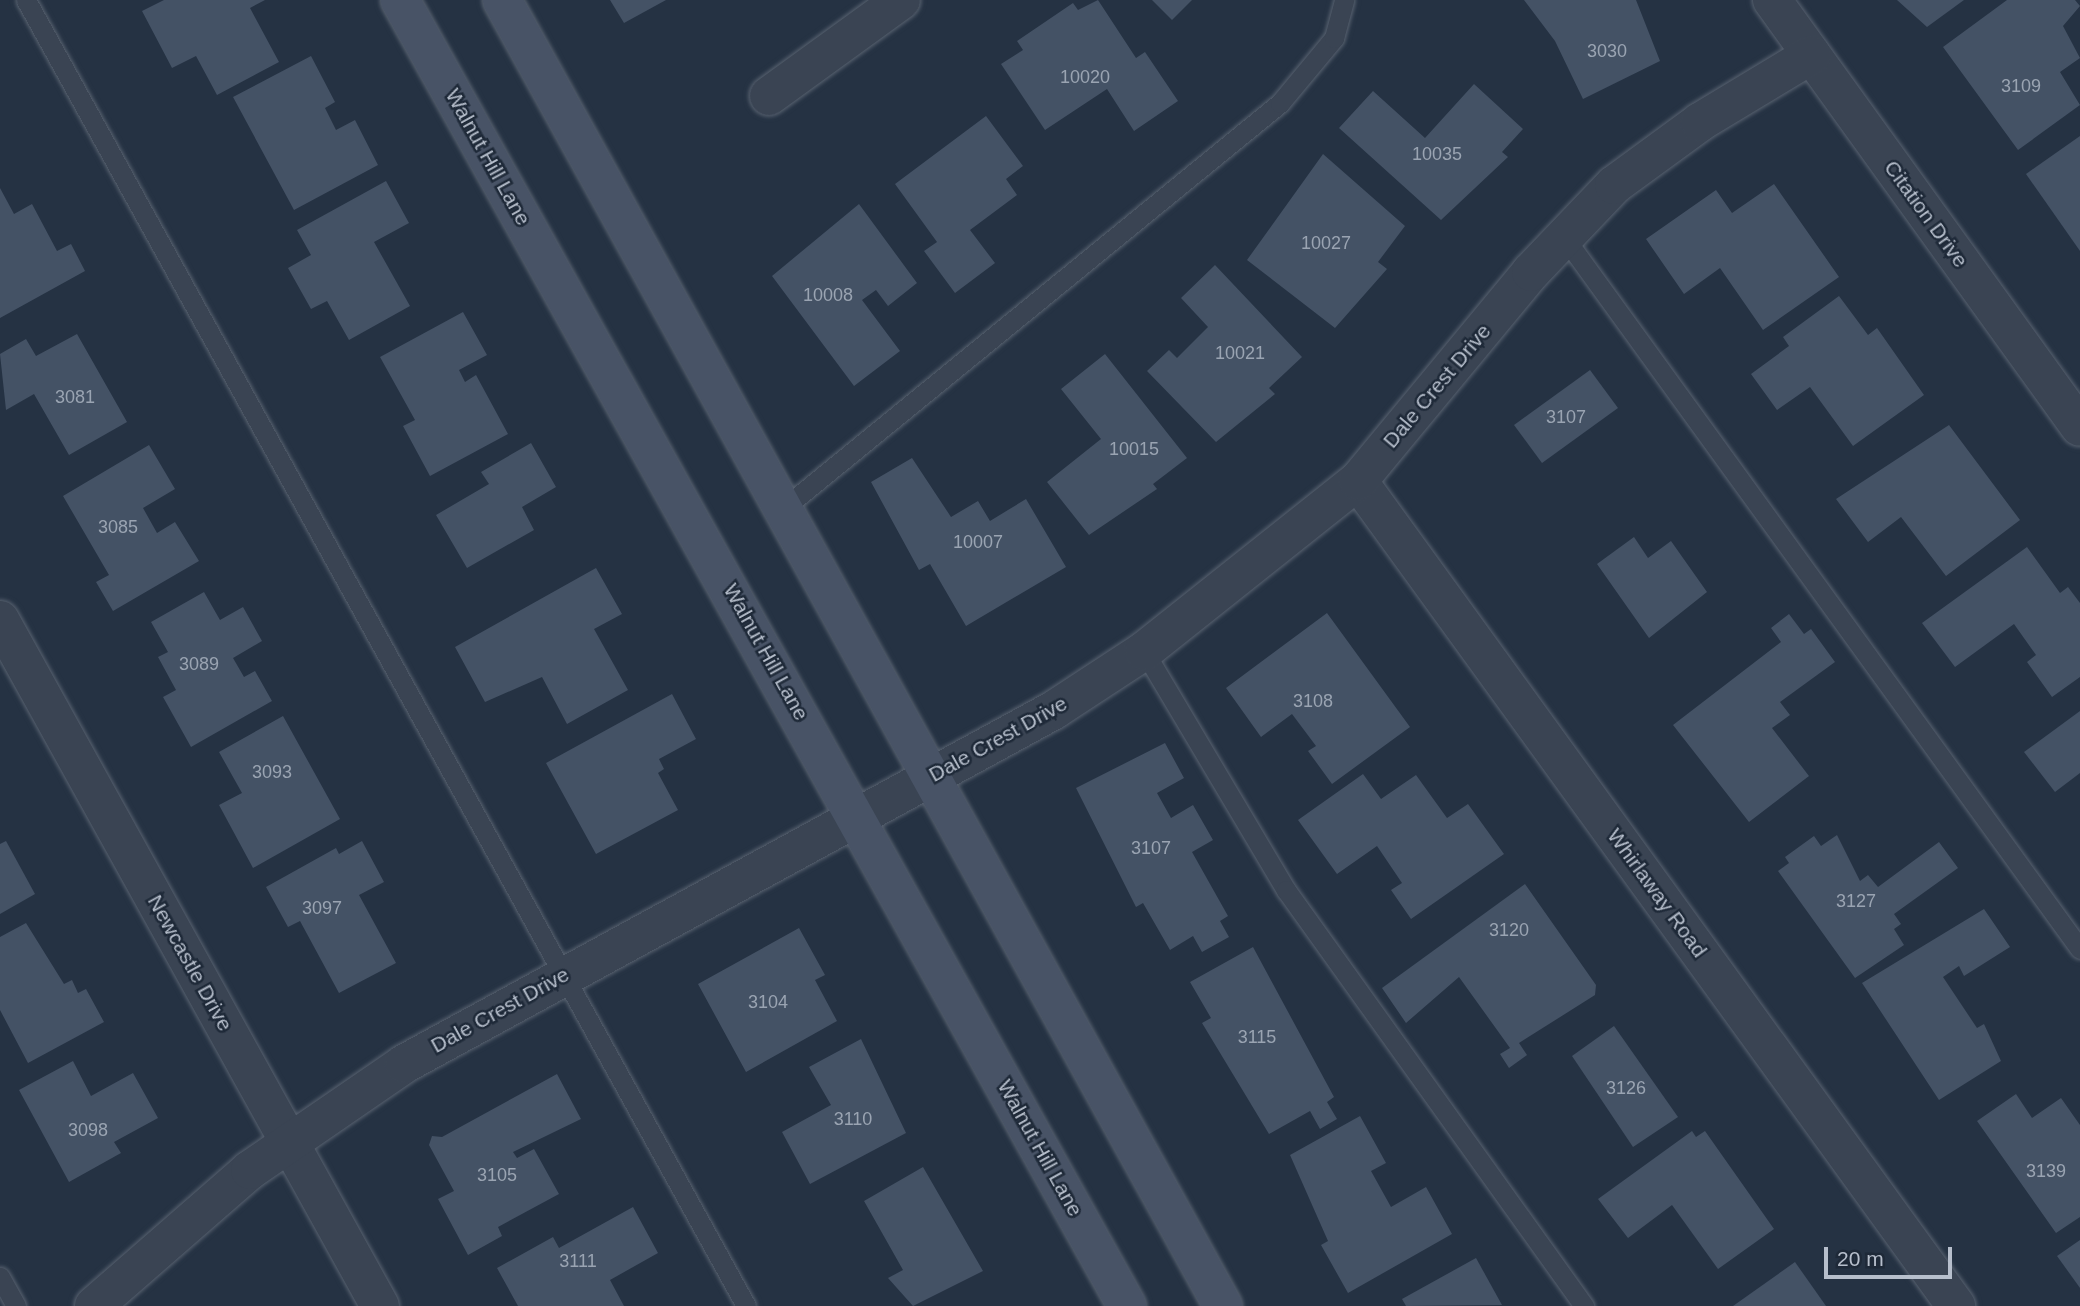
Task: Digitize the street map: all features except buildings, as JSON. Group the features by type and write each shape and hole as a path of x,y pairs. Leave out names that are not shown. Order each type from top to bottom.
{"main road":[{"name":"Walnut Hill Lane","path":"400,0 858,817 1127,1306"},
{"path":"502,0 933,775 1223,1306"}],"street":[{"path":"769,96 901,0"},
{"name":"Citation Drive","path":"1772,0 2080,427"},
{"name":"Dale Crest Drive","path":"94,1306 181,1224 288,1140 404,1064 564,973 1054,710 1144,651 1358,481 1564,237 1614,185 1700,122 1811,55"},
{"name":"Whirlaway Road","path":"1358,481 1956,1306"},
{"name":"Newcastle Drive","path":"0,620 380,1306"}],"lane":[{"path":"26,0 746,1306"},
{"path":"785,507 1280,103 1334,38 1344,0"},
{"path":"1564,237 2080,949"},
{"path":"1144,651 1286,890 1584,1306"},
{"path":"0,1277 16,1306"}]}
